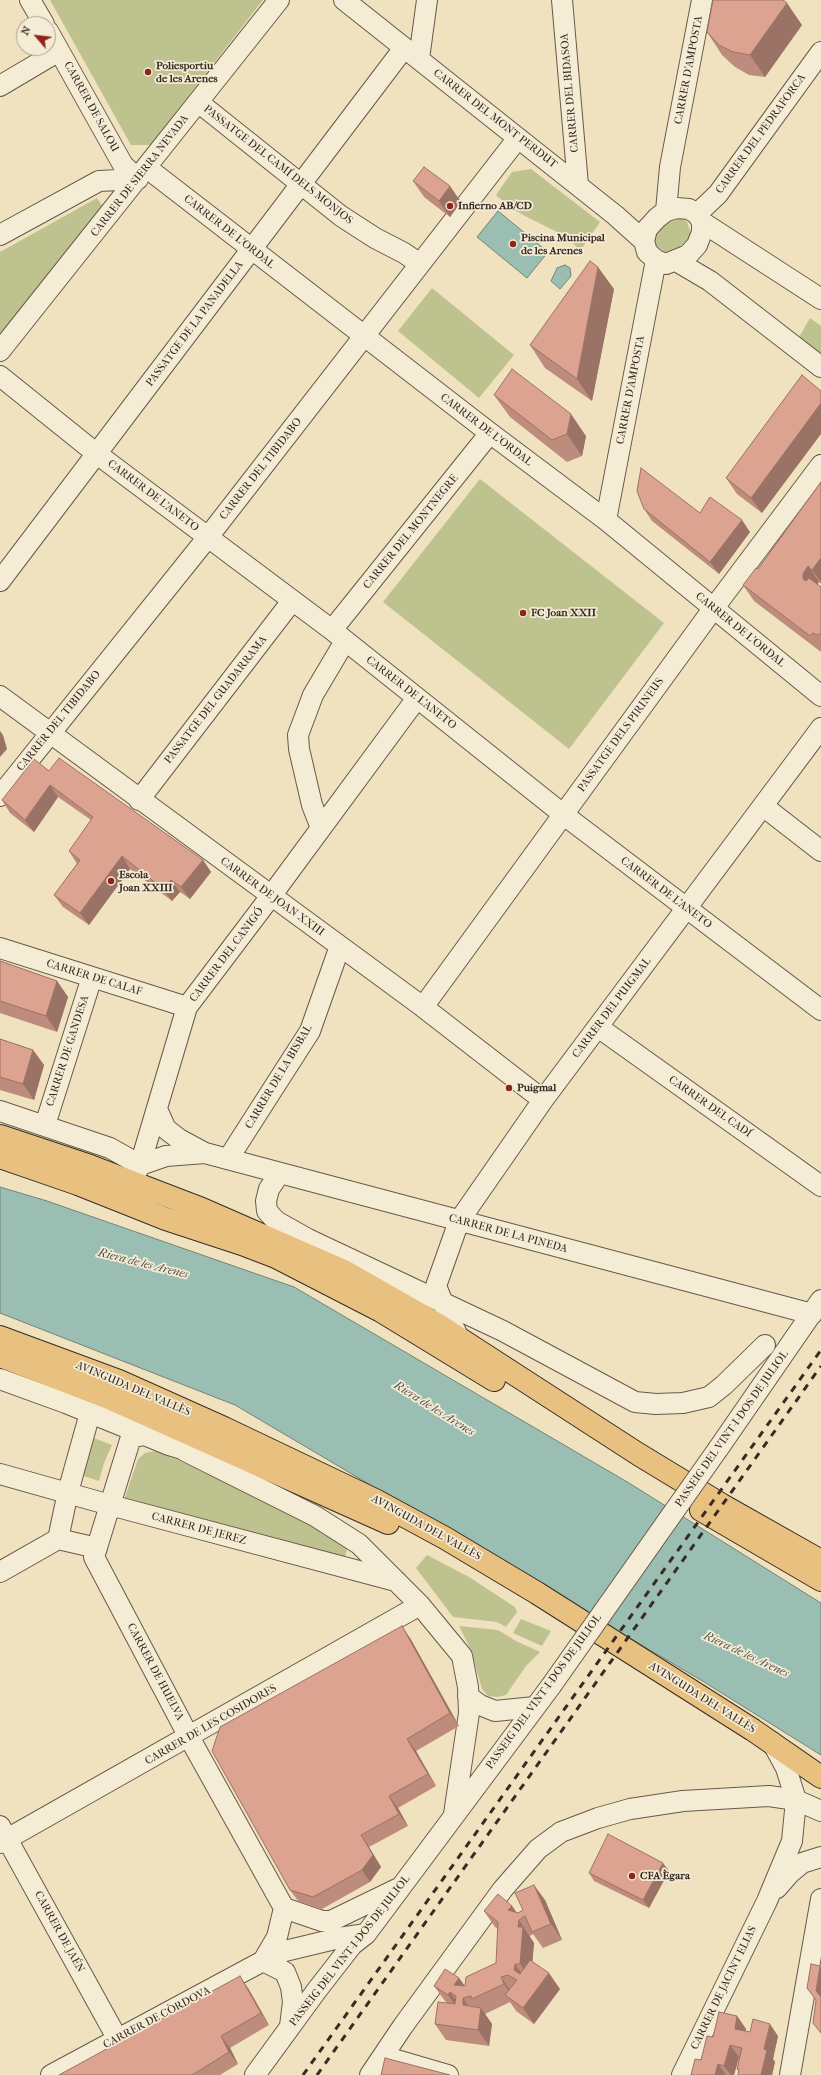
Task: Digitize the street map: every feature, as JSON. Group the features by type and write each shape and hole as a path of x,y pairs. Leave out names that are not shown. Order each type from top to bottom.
{"main road":[{"path":"0,1136 136,1173 202,1208 316,1258 395,1299 437,1324 638,1454 740,1516 821,1560"},
{"path":"0,1157 78,1184 166,1219 248,1246 276,1257 330,1284 427,1338 692,1504 821,1580"},
{"name":"AVINGUDA DEL VALLÈS","path":"0,1337 149,1395 330,1478 445,1538 537,1593 772,1742 821,1777"},
{"name":"AVINGUDA DEL VALLÈS","path":"0,1356 109,1398 378,1518 440,1548 486,1575 821,1792"}],"street":[{"path":"30,0 39,16"},
{"name":"CARRER DE SIERRA NEVADA","path":"0,351 279,0"},
{"name":"CARRER DEL MONT PERDUT","path":"344,0 578,185 615,215 644,242"},
{"path":"412,53 427,0"},
{"name":"CARRER DEL BIDASOA","path":"562,0 578,185"},
{"name":"CARRER D'AMPOSTA","path":"666,211 670,167 702,0"},
{"name":"CARRER DE SALOU","path":"56,46 123,165 143,173"},
{"path":"0,86 59,51"},
{"name":"CARRER DEL PEDRAFORCA","path":"700,218 821,52"},
{"name":"PASSATGE DE LA PANADELLA","path":"0,581 301,184 412,53"},
{"name":"PASSATGE DEL CAMÍ DELS MONJOS","path":"198,102 341,216 420,264"},
{"name":"CARRER DEL TIBIDABO","path":"0,796 48,734 208,537 518,138"},
{"path":"0,235 99,181 123,165"},
{"path":"99,181 143,173"},
{"name":"CARRER DE L'ORDAL","path":"143,173 252,250 606,520 821,696"},
{"path":"700,218 702,232 697,245 688,255 666,264 656,260 647,252 644,242 647,229 657,218 666,211 677,208 688,209 821,299"},
{"name":"CARRER D'AMPOSTA","path":"606,520 656,260"},
{"path":"676,261 710,281 821,367"},
{"name":"CARRER DE L'ANETO","path":"0,376 97,454 338,636 564,815 821,1010"},
{"name":"CARRER DEL MONTNEGRE","path":"322,828 312,805 303,760 299,749 298,736 313,695 338,636 490,433"},
{"name":"PASSATGE DELS PIRINEUS","path":"423,1007 713,609 821,465"},
{"name":"PASSATGE DEL GUADARRAMA","path":"139,800 292,601"},
{"name":"CARRER DE JOAN XXIII","path":"0,696 48,734 423,1007 543,1100"},
{"name":"CARRER DEL CANIGÓ","path":"136,1173 158,1109 187,1007 322,828 416,698"},
{"name":"CARRER DEL PUIGMAL","path":"460,1340 436,1286 459,1221 543,1100 821,728"},
{"path":"763,806 821,851"},
{"name":"CARRER DE LA BISBAL","path":"228,1159 310,1031 340,946"},
{"name":"CARRER DE CALAF","path":"0,948 187,1007"},
{"name":"CARRER DE GANDESA","path":"45,1125 92,977"},
{"name":"CARRER DEL CADÍ","path":"598,1027 821,1186"},
{"name":"CARRER DE LA PINEDA","path":"158,1109 166,1128 179,1139 205,1153 459,1221 816,1307"},
{"path":"0,1111 110,1148 136,1173"},
{"name":"CARRER DE LA PINEDA","path":"78,1184 113,1186 166,1156 205,1153"},
{"path":"280,1173 269,1189 266,1201 267,1211 276,1221 308,1239 503,1331 635,1402 656,1404 683,1403 709,1397 724,1385 764,1345"},
{"path":"437,1324 444,1304"},
{"name":"PASSEIG DEL VINT-I-DOS DE JULIOL","path":"255,2075 352,1945 366,1934 454,1814 551,1686 816,1307"},
{"name":"AVINGUDA DEL VALLÈS","path":"0,1379 185,1451 315,1516 359,1544 420,1605 462,1656 469,1713 454,1814"},
{"path":"58,1539 68,1492 90,1413 109,1398 149,1395"},
{"name":"CARRER DE HUELVA","path":"145,1435 131,1437 94,1558 189,1737 284,1908"},
{"name":"AVINGUDA DEL VALLÈS","path":"185,1451 263,1468"},
{"name":"CARRER DE JEREZ","path":"0,1474 398,1582"},
{"path":"0,1572 58,1539 97,1548"},
{"name":"CARRER DE LES COSIDORES","path":"2,1836 189,1737 420,1605"},
{"path":"468,1696 480,1705 495,1711 535,1706"},
{"name":"CARRER DE JACINT ELIAS","path":"682,2075 767,1901 792,1841 796,1800 786,1768 772,1742"},
{"path":"370,2075 503,1889 538,1849 561,1832 598,1818 630,1809 760,1796 796,1800 821,1811"},
{"name":"CARRER DE JAÉN","path":"2,1836 117,2038"},
{"name":"CARRER DE JACINT ELIAS","path":"767,1901 790,1873 802,1863 821,1857"},
{"path":"289,2028 293,2002 291,1987 285,1972 263,1961 277,1937 284,1908 322,1921 331,1921 401,1887"},
{"path":"790,2075 821,1899"},
{"name":"CARRER DE CÒRDOVA","path":"51,2075 117,2038 263,1961 285,1951 366,1934"},
{"path":"383,2056 448,2075"}],"green space":[{"name":"Poliesportiu de les Arenes","path":"50,0 263,0 150,145 131,145"},
{"path":"531,169 600,222 580,251 569,238 523,215 508,206 496,195 512,172"},
{"path":"97,198 103,207 6,331 0,332 0,252"},
{"path":"676,218 684,219 687,222 691,233 686,242 679,247 665,252 655,244 654,237 660,228"},
{"path":"432,288 514,355 479,398 398,331"},
{"path":"810,318 821,326 821,356 798,339"},
{"name":"FC Joan XXII","path":"480,479 664,623 569,749 383,602"},
{"path":"91,1437 112,1445 104,1463 99,1481 81,1475"},
{"path":"155,1451 165,1454 312,1523 348,1545 344,1562 124,1500 138,1459 145,1453"},
{"path":"427,1555 469,1577 515,1607 517,1612 506,1627 497,1622 453,1617 416,1568"},
{"path":"521,1619 551,1631 542,1646 513,1633"},
{"path":"459,1626 498,1630 516,1641 540,1652 526,1666 506,1695 497,1697 488,1696 482,1689 471,1650"}],"water":[{"name":"Piscina Municipal de les Arenes","path":"498,211 548,252 527,278 477,237"},
{"path":"565,265 570,268 571,276 560,289 551,281 557,268"},
{"name":"Riera de les Arenes","path":"0,1187 47,1201 294,1287 629,1483 821,1603 821,1755 704,1682 235,1405 0,1313"}],"building":[{"path":"713,0 783,0 787,3 750,55 733,52 719,45 707,32"},
{"path":"424,167 450,186 439,201 413,181"},
{"path":"590,261 598,267 577,379 530,345"},
{"path":"512,369 571,414 567,434 552,440 494,395"},
{"path":"802,375 821,391 821,403 751,498 726,478"},
{"path":"641,468 700,513 710,497 742,520 710,562 644,509 637,491"},
{"path":"821,482 821,558 812,570 808,566 803,574 803,579 806,581 809,578 821,587 821,634 817,635 813,633 810,636 743,585 756,568 758,569"},
{"path":"59,758 203,860 181,887 171,880 163,889 122,856 80,913 54,895 80,860 69,851 93,817 50,785 25,820 2,800 34,759 49,771"},
{"path":"0,961 57,981 46,1016 0,1001"},
{"path":"0,1039 33,1050 23,1084 0,1077"},
{"path":"402,1626 450,1713 407,1739 428,1774 389,1796 399,1814 361,1835 373,1855 362,1870 313,1897 290,1890 212,1751 220,1727"},
{"name":"CFA Ègara","path":"608,1834 663,1863 643,1900 589,1873"},
{"path":"534,1885 551,1924 532,1932 525,1916 519,1920 518,1927 523,1927 520,1964 515,1964 514,1970 520,1974 530,1960 549,1973 523,2008 505,1995 517,1980 508,1975 501,1977 504,1984 472,1999 471,1996 463,1998 463,2005 481,2008 478,2030 435,2024 438,2002 455,2004 456,1996 450,1992 448,1995 434,1986 445,1969 459,1978 454,1985 465,1986 466,1977 496,1963 498,1922 484,1911 498,1894 512,1906 508,1910 518,1913 523,1910 515,1893"},
{"path":"811,1964 820,1966 816,1991 821,1997 821,2033 813,2023 816,2000 807,1988"},
{"path":"240,1976 261,2013 221,2036 229,2052 192,2075 59,2075"},
{"path":"719,2012 737,2016 735,2029 750,2032 753,2019 770,2024 764,2049 767,2050 761,2075 738,2075 739,2069 737,2069 742,2048 730,2045 724,2066 718,2064 715,2075 691,2075 695,2059 701,2060 707,2036 713,2037"},
{"path":"385,2058 450,2075 381,2075"}],"railway":[{"path":"303,2075 821,1350"},
{"path":"317,2075 821,1366"}],"place":[{"name":"Poliesportiu de les Arenes","path":"148,72"},
{"name":"Infierno AB/CD","path":"450,206"},
{"name":"Piscina Municipal de les Arenes","path":"513,244"},
{"name":"FC Joan XXII","path":"523,613"},
{"name":"Escola Joan XXIII","path":"111,881"},
{"name":"Puigmal","path":"509,1088"},
{"name":"CFA Ègara","path":"632,1876"}]}
